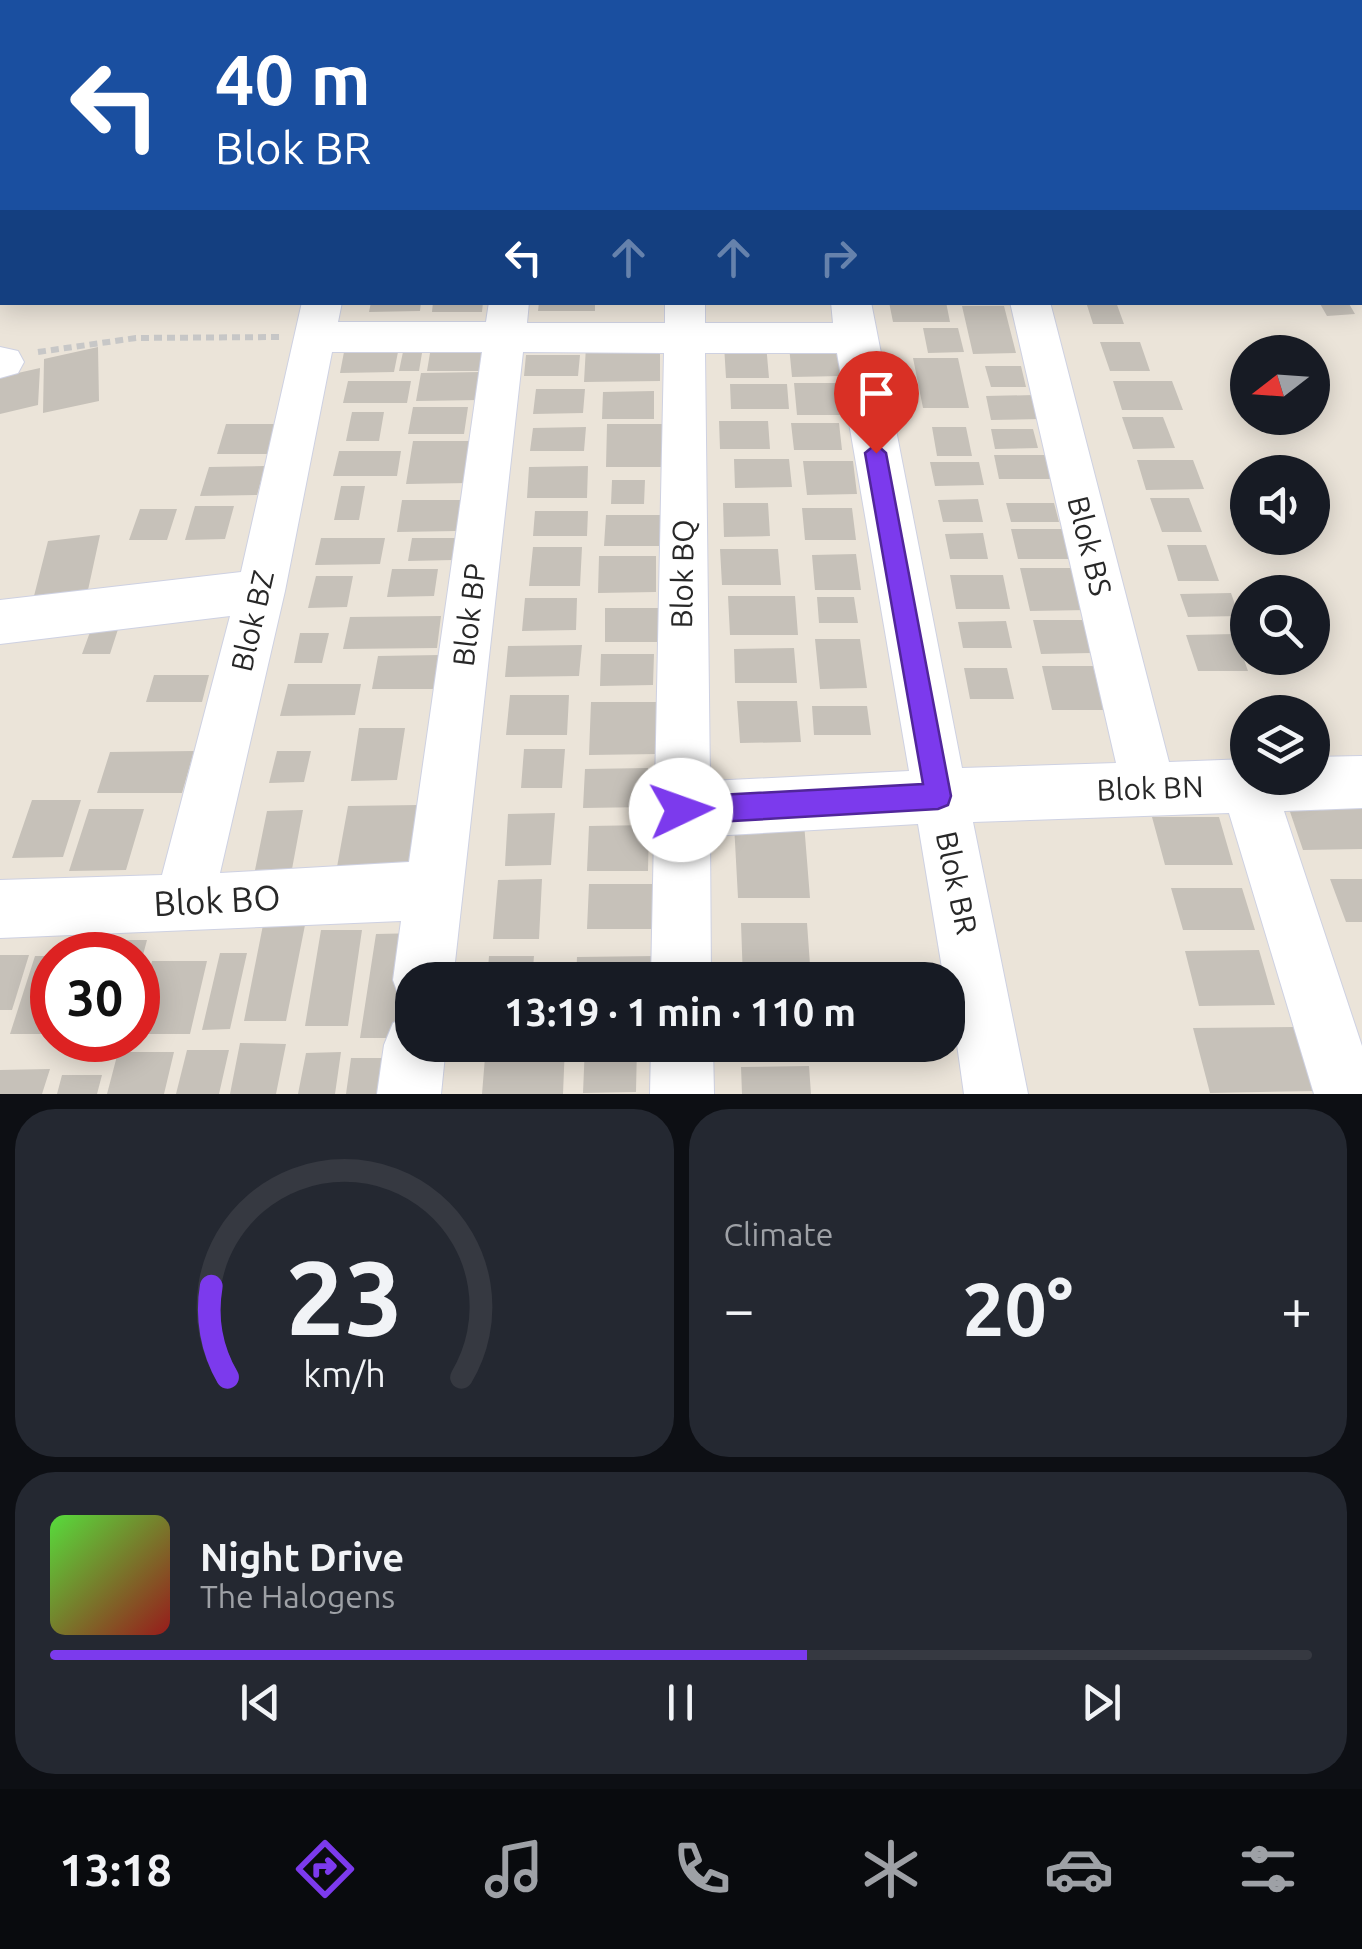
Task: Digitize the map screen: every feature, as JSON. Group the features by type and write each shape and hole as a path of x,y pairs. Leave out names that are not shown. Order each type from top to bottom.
{"street":[{"name":"Blok BS","path":"1031,305 1149,789"},
{"path":"317,320 853,320"},
{"name":"Blok BZ","path":"184,904 261,591 317,320"},
{"name":"Blok BQ","path":"681,962 685,320"},
{"name":"Blok BR","path":"853,320 996,1094"},
{"name":"Blok BP","path":"425,962 507,321"},
{"path":"0,622 261,591"},
{"name":"Blok BN","path":"1330,783 1362,782"},
{"name":"Blok BN","path":"681,810 938,796 1230,787"},
{"path":"1251,795 1346,1094"},
{"name":"Blok BO","path":"0,909 184,904 434,890"},
{"path":"409,1094 413,1062"},
{"path":"682,1062 682,1094"}],"path":[{"path":"2,362 70,345 317,320"}],"building":[{"path":"370,305 421,305 420,311 369,312"},
{"path":"433,305 483,305 482,312 432,312"},
{"path":"539,305 595,305 595,311 538,311"},
{"path":"890,305 947,305 950,322 893,322"},
{"path":"1087,305 1117,305 1124,324 1093,324"},
{"path":"1321,305 1350,305 1355,314 1327,316"},
{"path":"962,306 1004,306 1016,353 973,354"},
{"path":"923,328 958,328 964,352 928,353"},
{"path":"1100,342 1140,342 1150,371 1110,371"},
{"path":"766,344 769,378 726,378 724,345"},
{"path":"660,345 660,381 584,382 586,346"},
{"path":"838,345 842,376 792,377 789,346"},
{"path":"487,346 484,371 427,371 431,347"},
{"path":"98,347 99,401 43,413 44,359"},
{"path":"404,347 423,347 419,371 399,371"},
{"path":"344,352 398,352 394,372 340,373"},
{"path":"526,355 580,355 578,376 524,376"},
{"path":"913,358 958,358 969,408 923,408"},
{"path":"985,366 1021,366 1026,387 991,387"},
{"path":"40,368 38,405 0,414 0,377"},
{"path":"482,372 479,400 416,401 421,373"},
{"path":"348,381 411,381 407,403 343,403"},
{"path":"1113,381 1172,381 1183,410 1122,410"},
{"path":"794,383 838,383 841,415 797,415"},
{"path":"730,384 787,384 789,409 731,409"},
{"path":"536,389 585,389 583,413 533,414"},
{"path":"654,391 654,419 602,419 603,392"},
{"path":"1034,395 1041,419 991,420 986,396"},
{"path":"413,407 468,407 464,434 408,434"},
{"path":"352,412 384,412 379,441 346,441"},
{"path":"1122,417 1163,417 1175,448 1133,449"},
{"path":"719,421 768,421 770,449 720,449"},
{"path":"791,423 839,423 842,450 794,450"},
{"path":"226,424 285,424 277,454 217,454"},
{"path":"607,424 668,424 668,467 606,467"},
{"path":"586,427 584,451 530,451 533,428"},
{"path":"932,427 966,427 972,456 937,456"},
{"path":"991,429 1033,429 1038,448 995,449"},
{"path":"413,441 475,441 470,483 406,484"},
{"path":"339,451 401,451 397,476 333,476"},
{"path":"994,455 1046,455 1052,479 999,479"},
{"path":"734,459 789,459 792,487 735,488"},
{"path":"1137,460 1193,460 1204,489 1146,490"},
{"path":"803,461 853,461 857,494 807,495"},
{"path":"930,462 979,462 984,485 935,486"},
{"path":"265,466 257,495 200,496 209,467"},
{"path":"588,466 587,498 527,498 529,467"},
{"path":"612,480 645,480 644,504 611,504"},
{"path":"341,486 365,486 359,520 334,520"},
{"path":"1150,498 1189,498 1202,532 1162,532"},
{"path":"978,499 983,522 943,522 938,500"},
{"path":"402,500 461,500 457,531 397,532"},
{"path":"723,503 768,503 770,536 724,537"},
{"path":"1006,503 1054,503 1059,522 1011,522"},
{"path":"195,506 234,506 225,539 185,540"},
{"path":"802,508 852,508 856,540 805,540"},
{"path":"140,509 177,509 167,540 129,540"},
{"path":"535,511 588,511 587,536 533,536"},
{"path":"606,515 669,515 670,546 604,546"},
{"path":"1011,529 1066,529 1075,559 1018,559"},
{"path":"983,533 988,559 950,559 945,534"},
{"path":"100,535 88,590 34,596 48,541"},
{"path":"321,538 385,538 380,564 315,565"},
{"path":"412,538 456,538 453,560 408,561"},
{"path":"1167,545 1206,545 1219,581 1178,581"},
{"path":"533,547 582,547 580,586 529,586"},
{"path":"720,549 778,549 781,585 722,585"},
{"path":"856,554 861,590 815,590 812,555"},
{"path":"599,556 656,556 656,592 598,593"},
{"path":"1020,568 1077,568 1088,610 1030,611"},
{"path":"392,569 438,569 434,596 387,597"},
{"path":"950,575 1003,575 1010,609 956,609"},
{"path":"316,576 353,576 347,607 308,608"},
{"path":"1230,593 1230,616 1188,617 1180,594"},
{"path":"728,596 795,596 798,635 730,635"},
{"path":"817,597 854,597 858,623 819,623"},
{"path":"525,598 577,598 576,630 522,631"},
{"path":"605,608 665,608 665,642 605,642"},
{"path":"441,616 437,648 343,649 350,617"},
{"path":"121,620 110,654 82,654 94,621"},
{"path":"1033,620 1083,620 1091,653 1041,654"},
{"path":"1006,621 1012,648 963,648 958,622"},
{"path":"300,633 329,633 322,663 294,663"},
{"path":"1230,634 1230,671 1198,671 1186,635"},
{"path":"815,639 860,639 867,688 820,689"},
{"path":"582,645 579,676 505,677 508,646"},
{"path":"794,648 797,683 735,683 734,649"},
{"path":"601,654 654,654 653,685 600,686"},
{"path":"440,655 436,689 372,689 378,656"},
{"path":"1042,666 1093,666 1104,710 1052,710"},
{"path":"964,668 1007,668 1014,699 970,699"},
{"path":"154,675 209,675 202,702 146,702"},
{"path":"288,684 361,684 355,715 280,716"},
{"path":"510,695 569,695 567,735 506,735"},
{"path":"737,701 797,701 801,742 740,743"},
{"path":"591,702 659,702 659,754 589,755"},
{"path":"812,706 867,706 871,735 814,735"},
{"path":"359,728 405,728 397,780 351,781"},
{"path":"524,749 565,749 562,788 521,788"},
{"path":"194,751 182,793 97,793 110,752"},
{"path":"277,751 311,751 304,782 269,783"},
{"path":"648,768 648,807 583,808 585,769"},
{"path":"1362,799 1362,849 1303,850 1286,800"},
{"path":"32,800 81,800 63,857 12,858"},
{"path":"418,805 410,866 337,867 348,806"},
{"path":"89,809 144,809 126,870 69,871"},
{"path":"303,810 292,869 255,870 267,811"},
{"path":"555,813 551,865 505,866 508,814"},
{"path":"1152,817 1219,817 1233,865 1165,865"},
{"path":"804,823 810,898 738,898 734,824"},
{"path":"649,825 648,871 587,871 589,826"},
{"path":"542,879 539,939 493,939 498,880"},
{"path":"1330,879 1362,879 1362,922 1346,922"},
{"path":"589,884 653,884 652,929 587,929"},
{"path":"1171,888 1242,888 1255,930 1183,930"},
{"path":"741,923 807,923 810,962 742,962"},
{"path":"263,925 305,925 286,1021 244,1021"},
{"path":"321,930 362,930 348,1026 305,1026"},
{"path":"421,933 417,962 395,962 395,1038 360,1038 376,934"},
{"path":"1259,950 1275,1005 1199,1006 1185,951"},
{"path":"220,953 247,953 230,1029 202,1030"},
{"path":"0,955 29,955 12,1010 0,1010"},
{"path":"489,956 534,956 534,962 488,962"},
{"path":"655,956 655,962 577,962 577,957"},
{"path":"160,961 207,961 190,1034 160,1034"},
{"path":"30,972 30,1034 10,1034"},
{"path":"1295,1027 1316,1091 1210,1093 1193,1028"},
{"path":"240,1043 286,1044 276,1094 230,1094"},
{"path":"187,1050 229,1050 219,1094 176,1094"},
{"path":"160,1052 174,1052 164,1094 107,1094 115,1062 160,1062"},
{"path":"341,1052 335,1094 298,1094 306,1053"},
{"path":"351,1058 394,1058 390,1094 346,1094"},
{"path":"485,1062 564,1062 563,1094 482,1094"},
{"path":"584,1062 637,1062 636,1092 583,1093"},
{"path":"809,1066 811,1094 742,1094 741,1067"},
{"path":"50,1069 42,1094 0,1094 0,1070"},
{"path":"62,1075 102,1075 97,1094 57,1094"}],"route":[{"path":"681,810 938,796 876,453"}]}
